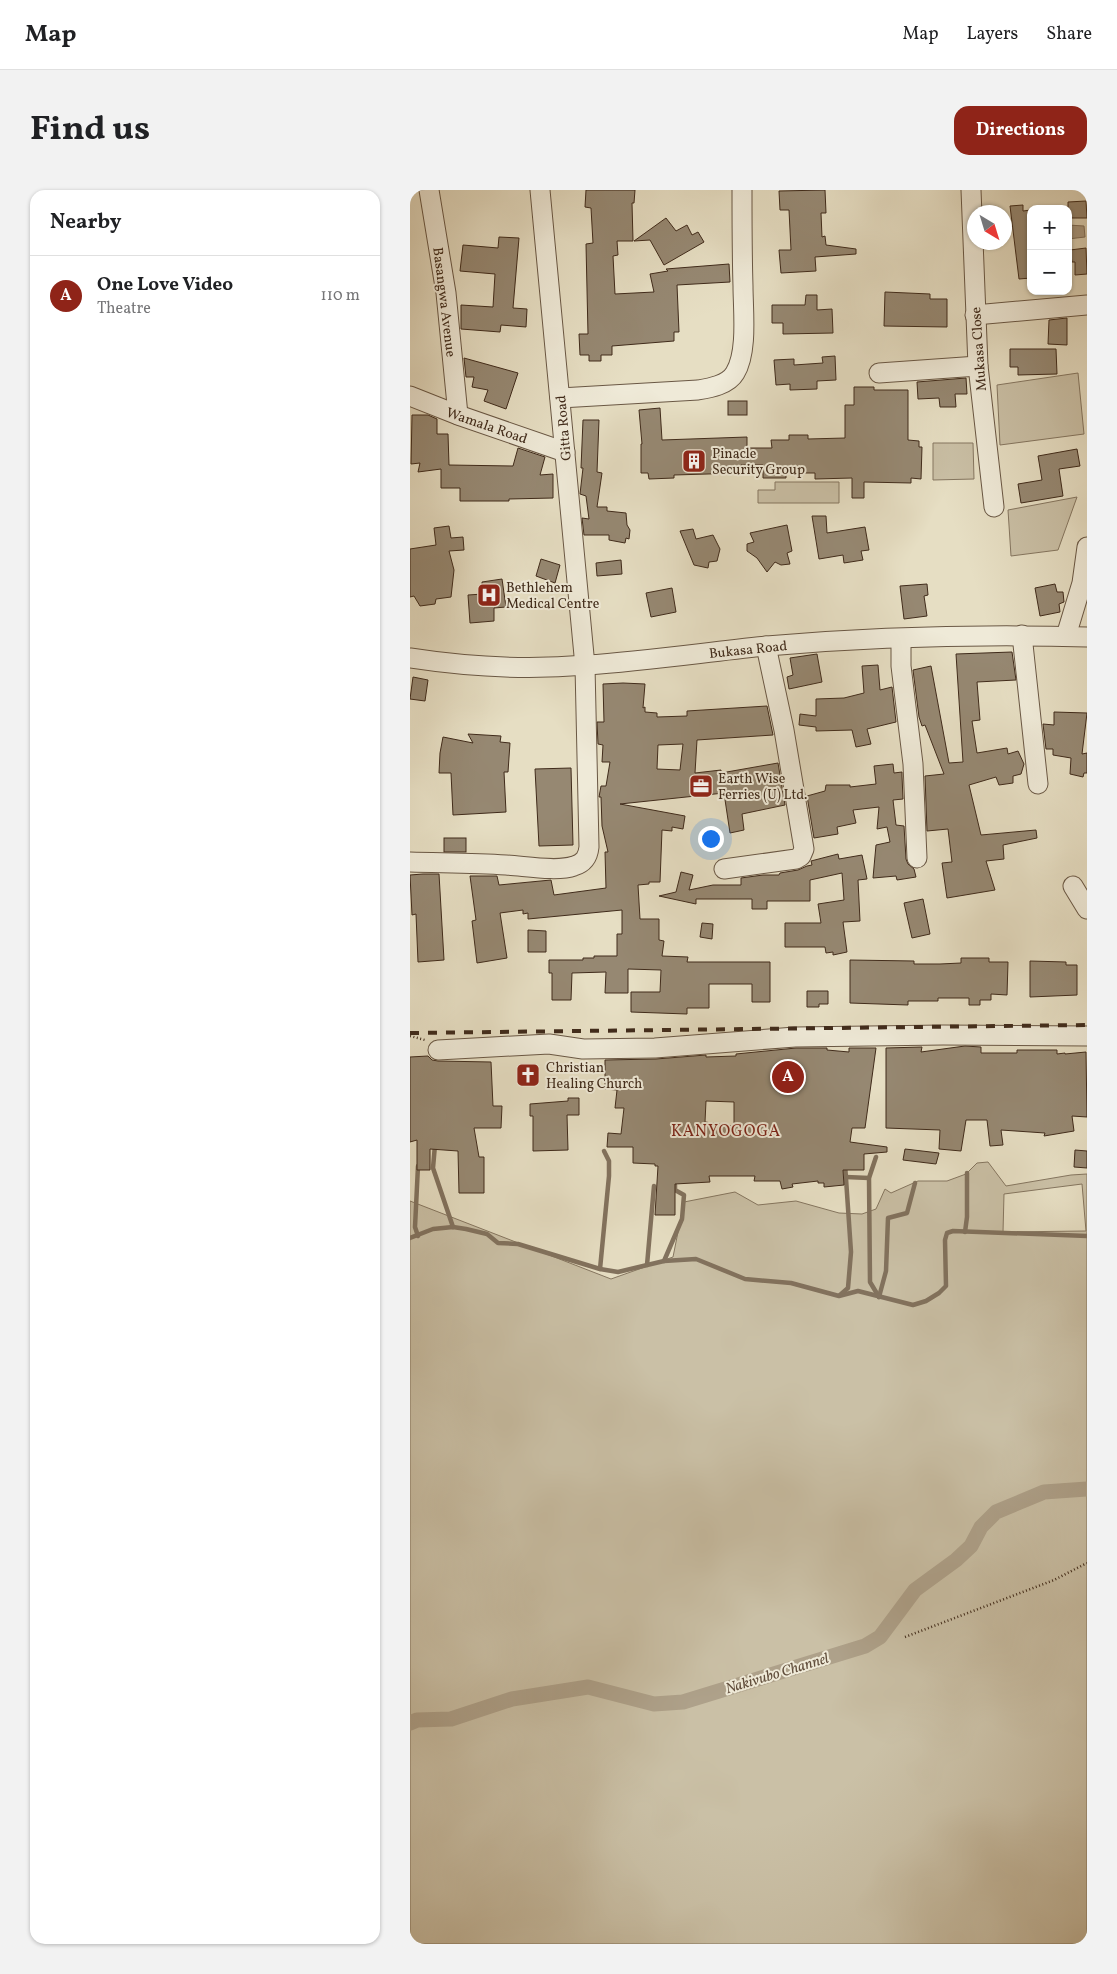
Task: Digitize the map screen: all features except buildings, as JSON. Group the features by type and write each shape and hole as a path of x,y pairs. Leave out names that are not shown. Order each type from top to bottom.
{"street":[{"name":"Basangwa Avenue","path":"429,190 446,293 458,415"},
{"name":"Gitta Road","path":"410,862 503,864 556,868 573,867 583,862 588,855 585,666 560,398 552,337 540,190"},
{"path":"560,398 698,390 713,387 735,375 743,338 742,190"},
{"name":"Mukasa Close","path":"971,190 978,366 994,507"},
{"path":"975,315 1087,305"},
{"path":"880,373 978,366"},
{"name":"Wamala Road","path":"410,396 458,415 565,452"},
{"path":"1066,636 1082,583 1087,546"},
{"path":"1022,635 1038,784"},
{"name":"Bukasa Road","path":"410,658 448,664 498,667 585,666 766,646 840,640 1022,635 1087,637"},
{"path":"900,639 901,666 913,764 917,858"},
{"path":"724,869 796,859 801,856 804,849 784,730 766,646"},
{"path":"1073,886 1087,909"},
{"path":"438,1050 549,1044 583,1049 654,1048 795,1037 1087,1036"}],"path":[{"path":"905,1637 1054,1580 1087,1563"}],"shaded area":[{"path":"1072,225 1084,226 1085,237 1072,239"},
{"path":"1078,373 1084,434 1000,445 997,385"},
{"path":"933,443 973,443 974,479 933,480"},
{"path":"775,482 839,482 839,503 758,503 758,490 775,490"},
{"path":"1077,497 1058,550 1011,556 1008,510"},
{"path":"988,1162 1006,1186 1087,1174 1087,1944 410,1944 410,1201 611,1279 673,1257 684,1202 735,1192 758,1205 796,1201 839,1213 862,1214 876,1209 885,1189 891,1193 918,1181 947,1181 966,1174 977,1163","holes":["1082,1184 1086,1231 1003,1232 1004,1194"]}],"waterway":[{"path":"435,1145 433,1168 453,1227"},
{"path":"600,1269 609,1176 609,1161 604,1151"},
{"path":"876,1157 869,1178 870,1282 879,1297"},
{"path":"840,1295 848,1288 851,1252 845,1164"},
{"path":"418,1166 415,1227 418,1236"},
{"path":"965,1232 967,1173"},
{"path":"846,1177 869,1178"},
{"path":"879,1297 886,1271 888,1218 907,1213 915,1183"},
{"path":"664,1261 682,1219 684,1195 675,1190 675,1185"},
{"path":"647,1265 654,1186"},
{"path":"410,1238 433,1229 453,1227 466,1229 487,1234 498,1243 518,1244 600,1269 618,1272 664,1261 696,1259 745,1279 791,1283 839,1296 858,1291 913,1305 926,1301 946,1286 945,1240 947,1233 953,1231 1087,1236"},
{"name":"Nakivubo Channel","path":"410,1723 417,1720 451,1719 512,1699 588,1687 654,1704 683,1702 865,1646 880,1637 915,1590 956,1560 971,1546 981,1527 996,1512 1044,1492 1087,1489"}],"railway":[{"path":"410,1033 1087,1025"}],"place":[{"name":"Pinacle Security Group","path":"694,461"},
{"name":"Bethlehem Medical Centre","path":"489,595"},
{"name":"Earth Wise Ferries (U) Ltd.","path":"701,786"},
{"name":"Christian Healing Church","path":"528,1075"},
{"name":"One Love Video","path":"788,1077"}],"district":[{"name":"KANYOGOGA","path":"726,1130"}]}
